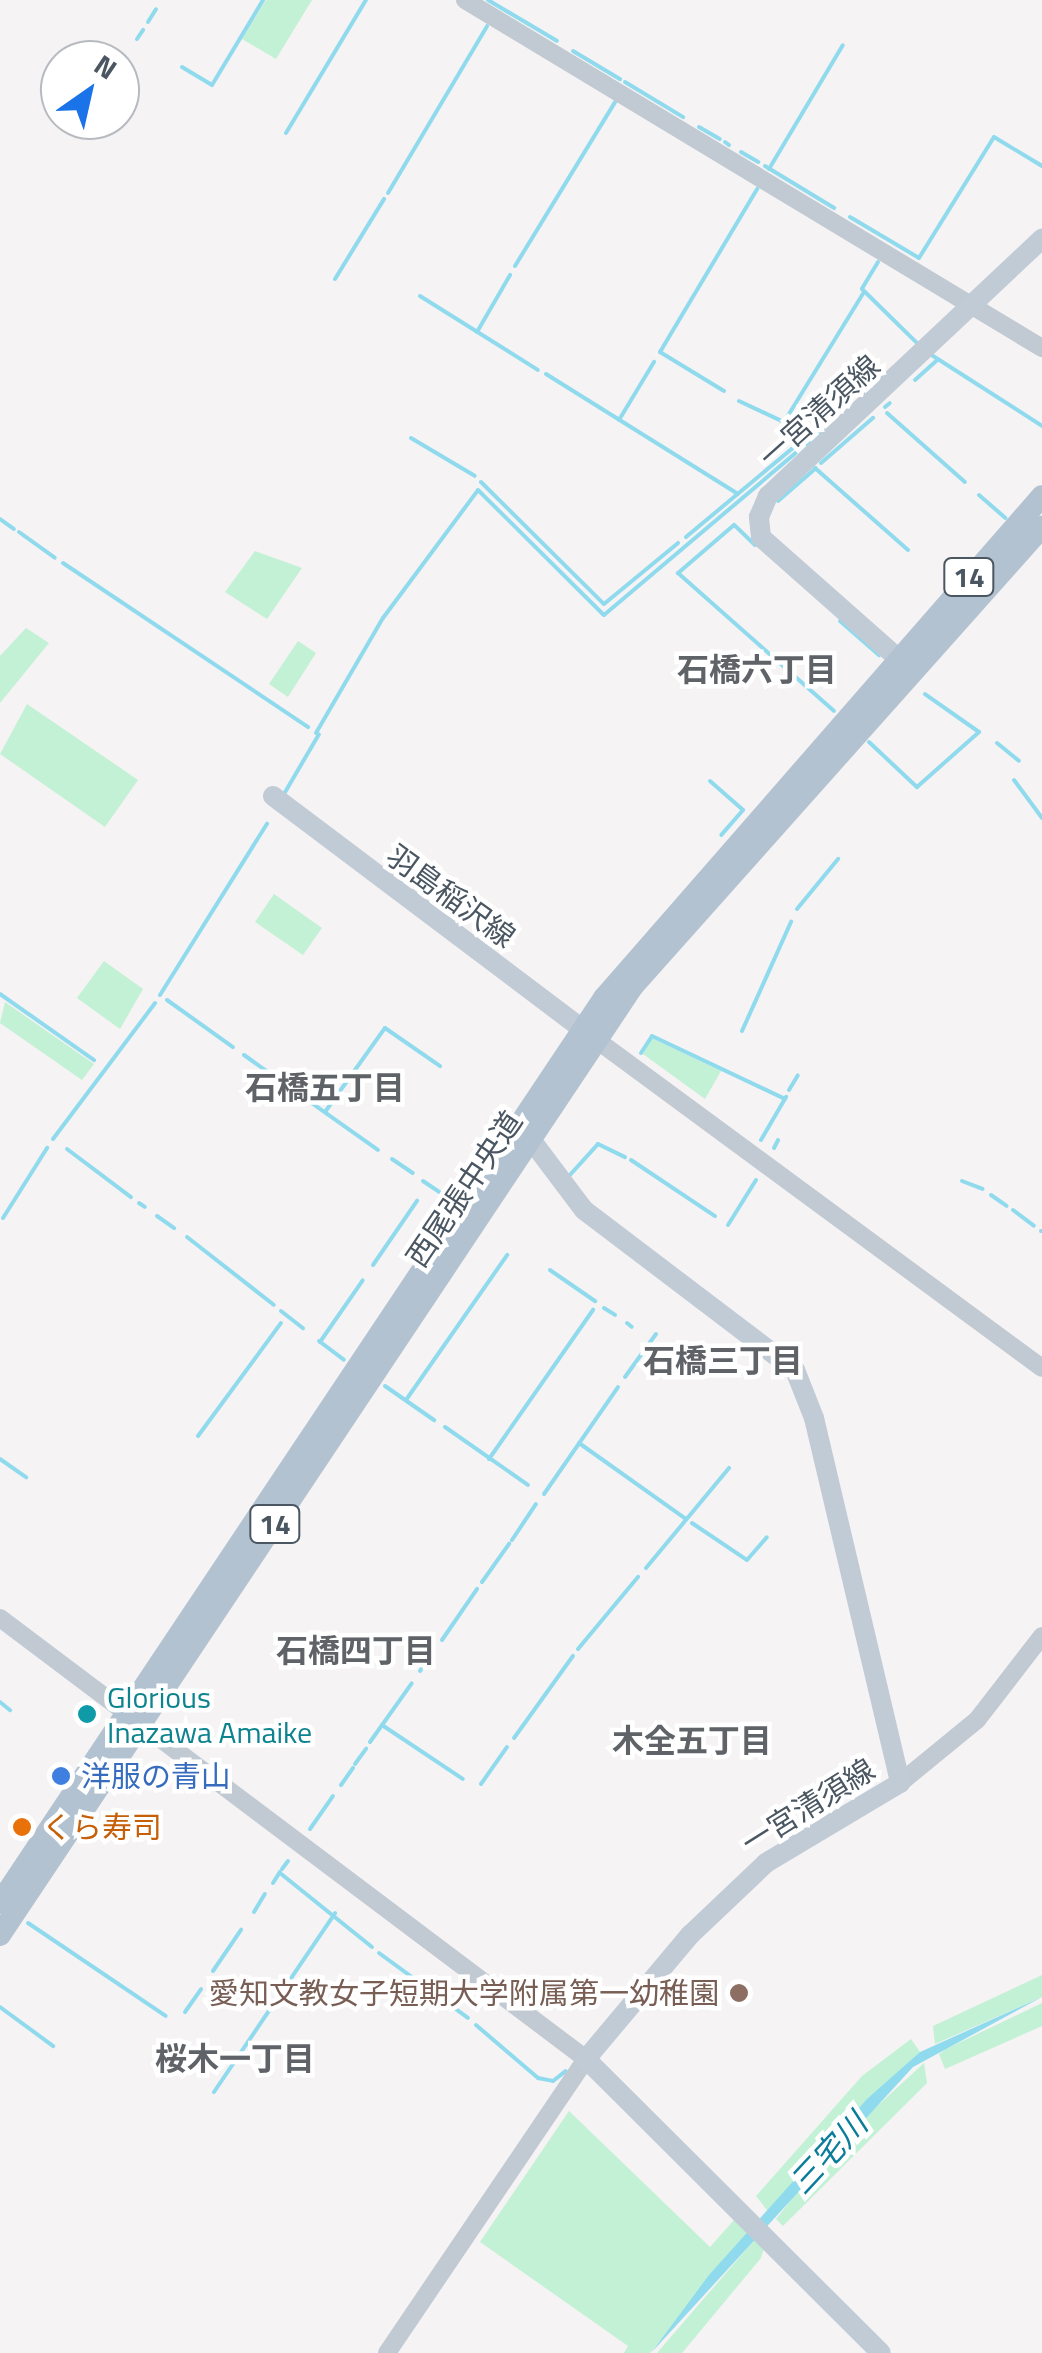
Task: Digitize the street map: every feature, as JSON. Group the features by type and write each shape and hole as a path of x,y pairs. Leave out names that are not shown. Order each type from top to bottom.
{"main road":[{"name":"一宮清須線","path":"905,666 761,538 759,517 786,479 928,354 1042,239"},
{"name":"西尾張中央道","path":"0,1935 135,1719 590,1035 905,666 1042,496"},
{"name":"西尾張中央道","path":"905,666 1042,526"},
{"name":"羽島稲沢線","path":"274,796 590,1035"},
{"name":"西尾張中央道","path":"0,1903 135,1719 532,1141 590,1035"},
{"name":"一宮清須線","path":"532,1141 584,1210 795,1370 814,1418 900,1783 766,1863 690,1935 586,2058"},
{"path":"586,2058 773,2238 881,2353"}],"street":[{"path":"465,0 1042,348"},
{"path":"590,1035 1042,1368"},
{"path":"0,1618 586,2058 387,2353"},
{"path":"900,1783 976,1720 1042,1636"}],"green space":[{"path":"266,0 312,0 276,59 242,39"},
{"path":"255,551 302,568 267,619 225,592"},
{"path":"26,628 49,643 0,703 0,656"},
{"path":"298,641 316,653 288,697 269,684"},
{"path":"27,704 138,780 105,827 0,754"},
{"path":"274,894 322,928 303,955 255,922"},
{"path":"104,961 143,989 120,1029 77,998"},
{"path":"5,1002 94,1064 82,1080 0,1023"},
{"path":"652,1038 721,1071 705,1099 643,1054"},
{"path":"1042,1975 1042,1997 935,2044 933,2026"},
{"path":"1042,2003 1042,2026 945,2069 939,2054 946,2049"},
{"path":"911,2039 920,2052 850,2117 770,2214 756,2196 862,2076"},
{"path":"924,2063 927,2083 783,2226 776,2219 835,2145"},
{"path":"569,2111 710,2247 734,2220 752,2232 650,2353 624,2353 628,2346 480,2242"},
{"path":"757,2237 765,2245 761,2258 682,2353 657,2353"}],"water":[{"name":"三宅川","path":"1042,1997 913,2067 651,2353 709,2275 867,2099 920,2052"}],"waterway":[{"path":"182,67 212,85 263,0"},
{"path":"286,133 366,0"},
{"path":"488,0 557,41"},
{"path":"148,22 156,9"},
{"path":"388,193 487,26"},
{"path":"137,39 143,30"},
{"path":"769,169 843,45"},
{"path":"573,51 620,79"},
{"path":"625,82 683,117"},
{"path":"515,266 615,102"},
{"path":"699,127 720,139"},
{"path":"850,217 919,258 994,137 1042,166"},
{"path":"725,142 729,145"},
{"path":"741,152 758,162"},
{"path":"765,166 834,208"},
{"path":"724,391 660,352 757,189"},
{"path":"335,279 384,199"},
{"path":"878,262 862,289 918,344"},
{"path":"477,332 510,275"},
{"path":"784,422 864,292"},
{"path":"420,296 538,370"},
{"path":"930,354 1042,426"},
{"path":"915,380 937,360"},
{"path":"619,420 654,362"},
{"path":"546,374 738,494"},
{"path":"739,401 807,433"},
{"path":"885,407 890,403"},
{"path":"887,413 965,482"},
{"path":"821,463 873,418"},
{"path":"316,733 383,618 478,490 604,615 828,426"},
{"path":"411,438 475,476"},
{"path":"686,537 800,442"},
{"path":"815,468 908,550"},
{"path":"778,501 816,468"},
{"path":"481,482 604,604 678,543"},
{"path":"979,495 1005,518"},
{"path":"0,519 14,529"},
{"path":"755,545 734,525 678,573 834,711"},
{"path":"19,532 55,558"},
{"path":"63,563 308,727"},
{"path":"840,621 879,655"},
{"path":"869,742 917,787 979,732 925,694"},
{"path":"284,794 319,734"},
{"path":"997,743 1019,761"},
{"path":"1014,780 1042,818"},
{"path":"710,781 743,810 721,835"},
{"path":"160,995 267,824"},
{"path":"797,909 838,859"},
{"path":"742,1031 791,922"},
{"path":"0,994 94,1060"},
{"path":"167,1000 233,1047"},
{"path":"53,1139 155,1003"},
{"path":"325,1112 385,1028 440,1066"},
{"path":"641,1053 652,1036 785,1099"},
{"path":"244,1055 378,1150"},
{"path":"789,1090 798,1075"},
{"path":"761,1140 786,1097"},
{"path":"774,1148 778,1140"},
{"path":"569,1176 598,1144 625,1157"},
{"path":"3,1218 47,1148"},
{"path":"67,1149 131,1197"},
{"path":"392,1159 413,1173"},
{"path":"631,1160 715,1216"},
{"path":"728,1225 756,1180"},
{"path":"423,1181 450,1199"},
{"path":"962,1181 983,1189"},
{"path":"991,1195 1007,1206"},
{"path":"373,1265 417,1201"},
{"path":"139,1203 145,1207"},
{"path":"1013,1210 1034,1226"},
{"path":"157,1216 174,1228"},
{"path":"187,1237 274,1305"},
{"path":"406,1400 507,1255"},
{"path":"550,1270 595,1301"},
{"path":"320,1342 363,1280"},
{"path":"604,1308 615,1315"},
{"path":"489,1459 593,1310"},
{"path":"281,1311 303,1328"},
{"path":"198,1436 281,1323"},
{"path":"627,1323 632,1327"},
{"path":"625,1377 656,1334"},
{"path":"319,1341 344,1360"},
{"path":"385,1386 434,1420"},
{"path":"544,1494 618,1387"},
{"path":"445,1427 528,1485"},
{"path":"579,1443 686,1519"},
{"path":"0,1459 26,1477"},
{"path":"646,1568 729,1468"},
{"path":"512,1540 536,1504"},
{"path":"692,1523 747,1560 767,1537"},
{"path":"482,1582 509,1544"},
{"path":"578,1649 638,1577"},
{"path":"442,1640 477,1589"},
{"path":"420,1671 433,1653"},
{"path":"514,1738 573,1656"},
{"path":"370,1742 412,1683"},
{"path":"0,1702 10,1710"},
{"path":"382,1725 463,1779"},
{"path":"481,1784 507,1747"},
{"path":"355,1764 366,1749"},
{"path":"341,1785 353,1768"},
{"path":"310,1829 333,1796"},
{"path":"282,1869 288,1861"},
{"path":"273,1883 280,1872"},
{"path":"280,1873 372,1947"},
{"path":"254,1912 265,1894"},
{"path":"214,2092 335,1913"},
{"path":"28,1923 166,2016"},
{"path":"213,1971 241,1930"},
{"path":"379,1953 468,2018"},
{"path":"185,2012 201,1989"},
{"path":"0,2007 53,2046"},
{"path":"476,2025 538,2078 553,2081 566,2071"}],"place":[{"name":"Glorious Inazawa Amaike","path":"87,1714"},
{"name":"洋服の青山","path":"61,1776"},
{"name":"くら寿司","path":"22,1827"},
{"name":"愛知文教女子短期大学附属第一幼稚園","path":"739,1993"}],"district":[{"name":"石橋六丁目","path":"757,669"},
{"name":"石橋五丁目","path":"325,1087"},
{"name":"石橋三丁目","path":"723,1360"},
{"name":"石橋四丁目","path":"356,1650"},
{"name":"木全五丁目","path":"692,1740"},
{"name":"桜木一丁目","path":"235,2058"}]}
